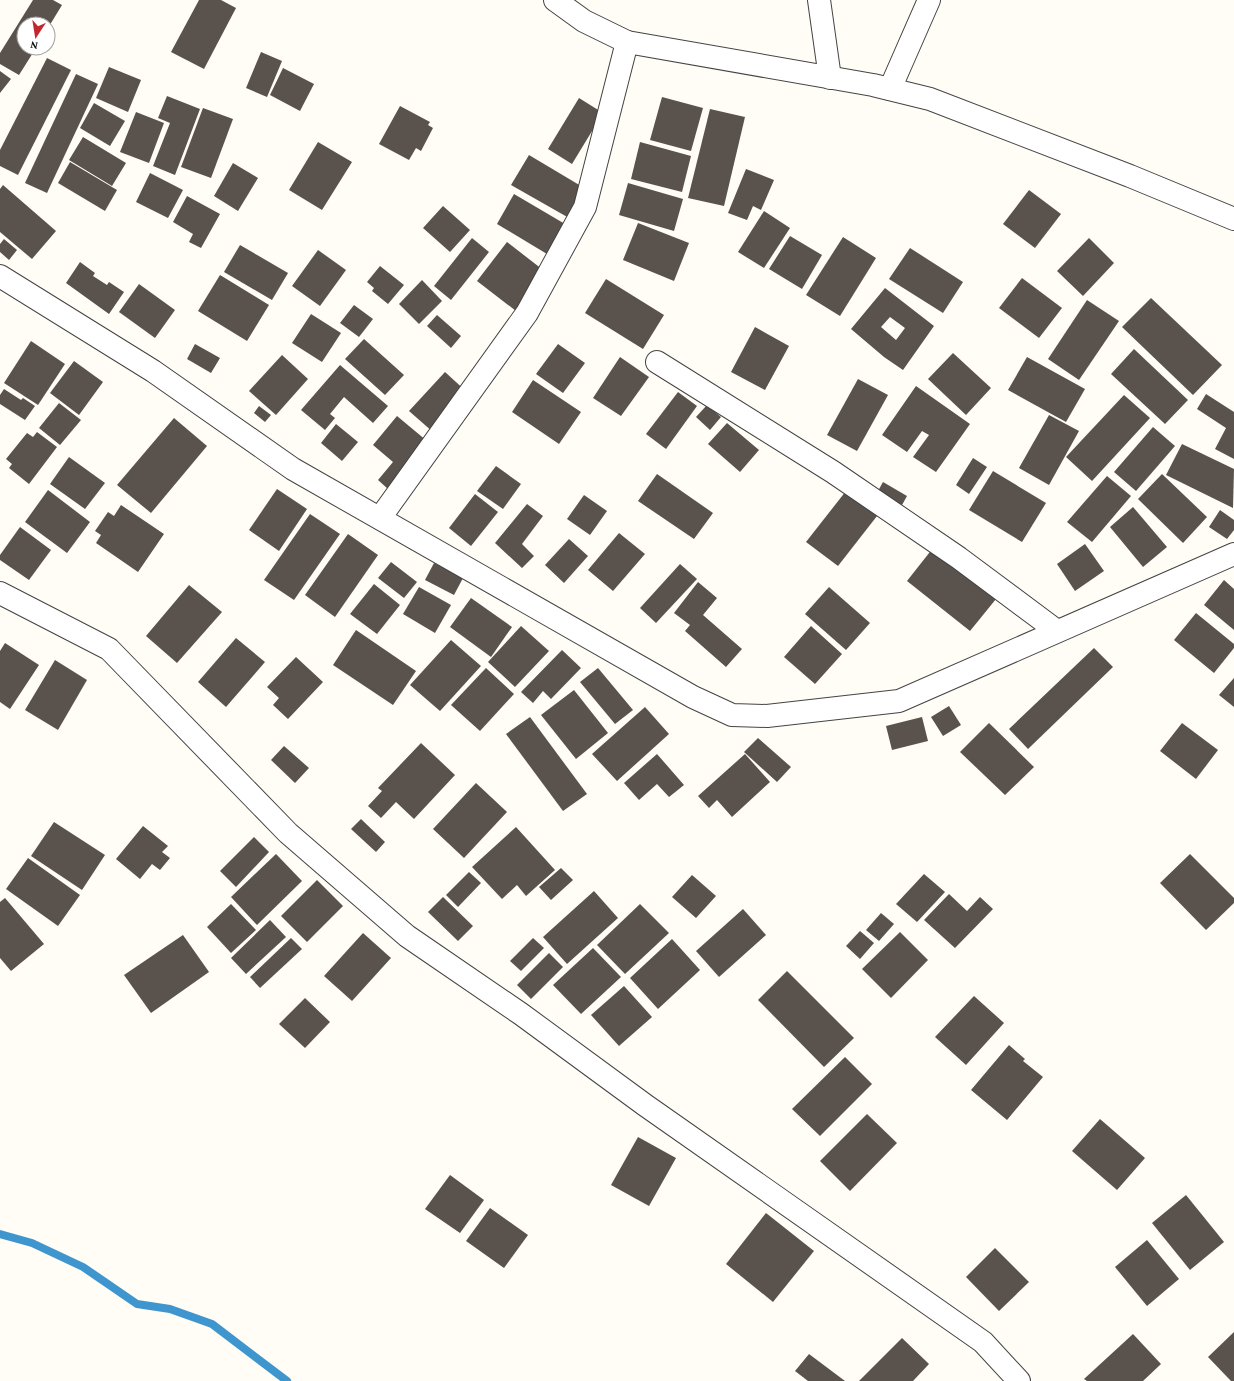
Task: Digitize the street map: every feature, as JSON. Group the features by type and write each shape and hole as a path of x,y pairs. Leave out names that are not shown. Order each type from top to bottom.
{"street":[{"path":"554,0 584,21 627,42 890,89 930,99 1130,176 1234,219"},
{"path":"819,0 830,78"},
{"path":"890,89 929,0"},
{"path":"380,518 527,313 585,207 627,42"},
{"path":"0,276 153,371 293,469 693,697 732,715 768,716 899,701 1234,554"},
{"path":"657,362 839,477 959,558 1057,631"},
{"path":"0,593 109,649 288,833 407,936 521,1014 645,1105 983,1342 1019,1381"}],"building":[{"path":"33,0 53,0 62,5 55,16 23,16"},
{"path":"199,0 221,0 236,8 204,69 171,52"},
{"path":"16,27 16,56 31,56 19,75 0,64 0,53"},
{"path":"261,52 282,61 267,97 246,88"},
{"path":"47,58 71,70 18,175 0,166 0,150"},
{"path":"109,67 141,80 128,112 96,98"},
{"path":"283,68 314,84 300,111 270,95"},
{"path":"0,71 11,79 0,93"},
{"path":"76,74 98,84 47,193 25,183"},
{"path":"167,96 200,109 175,175 153,166 170,123 158,118"},
{"path":"662,97 703,108 691,151 650,140"},
{"path":"579,98 603,113 572,164 548,149"},
{"path":"94,103 125,121 110,146 80,128"},
{"path":"400,106 430,122 428,125 433,128 421,151 416,148 409,160 379,144"},
{"path":"203,108 233,119 211,178 181,167"},
{"path":"710,109 745,117 724,206 688,198"},
{"path":"136,112 164,123 149,163 120,152"},
{"path":"83,137 126,163 112,186 69,160"},
{"path":"318,142 352,162 322,210 289,190"},
{"path":"640,142 691,156 682,192 631,179"},
{"path":"529,155 586,189 569,218 511,185"},
{"path":"70,162 117,190 105,211 58,183"},
{"path":"233,163 258,178 238,211 214,196"},
{"path":"746,169 774,180 761,210 753,206 747,220 728,213"},
{"path":"150,173 183,190 168,218 136,202"},
{"path":"628,183 683,199 674,231 619,215"},
{"path":"3,185 56,231 32,259 0,232 0,189"},
{"path":"1029,190 1061,214 1035,248 1003,224"},
{"path":"514,194 565,224 547,254 497,224"},
{"path":"187,196 220,214 201,248 189,242 193,234 173,222"},
{"path":"443,206 470,230 450,252 423,228"},
{"path":"764,211 790,228 764,268 738,252"},
{"path":"638,223 689,243 674,281 623,260"},
{"path":"790,236 822,255 802,289 769,269"},
{"path":"843,237 876,258 840,316 806,295"},
{"path":"472,238 489,252 451,300 434,286"},
{"path":"1089,238 1114,263 1083,296 1057,271"},
{"path":"4,239 17,250 9,260 0,252 0,244"},
{"path":"507,242 547,273 516,311 477,281"},
{"path":"240,245 288,273 272,300 224,272"},
{"path":"910,248 963,282 943,313 889,279"},
{"path":"318,250 346,270 320,306 292,286"},
{"path":"80,262 95,273 93,276 107,285 109,282 124,292 109,314 66,283"},
{"path":"380,266 404,285 388,304 372,291 374,288 367,282"},
{"path":"220,275 269,305 247,341 198,311"},
{"path":"1022,278 1062,308 1039,338 999,308"},
{"path":"606,279 664,315 643,349 585,313"},
{"path":"422,280 442,301 419,324 399,304"},
{"path":"139,284 175,310 155,338 119,312"},
{"path":"885,288 934,326 903,370 884,357 851,329","holes":["890,317 905,328 896,340 881,327"]},
{"path":"1151,298 1222,365 1193,395 1122,327"},
{"path":"1087,300 1119,321 1079,380 1048,359"},
{"path":"354,305 373,319 359,337 340,323"},
{"path":"311,314 341,333 322,362 292,343"},
{"path":"437,315 461,336 451,348 427,326"},
{"path":"755,327 789,346 765,390 731,372"},
{"path":"364,339 404,375 385,395 345,359"},
{"path":"31,341 65,364 38,405 4,383"},
{"path":"195,344 220,358 211,373 187,359"},
{"path":"558,344 585,363 563,393 536,374"},
{"path":"1134,349 1188,400 1165,424 1111,374"},
{"path":"953,353 991,388 966,415 928,379"},
{"path":"282,355 308,379 276,415 249,391"},
{"path":"620,357 649,377 621,416 593,398"},
{"path":"1027,357 1085,389 1066,422 1008,390"},
{"path":"74,361 103,382 79,415 50,393"},
{"path":"340,365 388,406 373,423 344,397 330,414 335,418 325,430 301,410"},
{"path":"445,372 468,393 433,432 409,411"},
{"path":"858,379 888,395 857,451 827,435"},
{"path":"533,380 581,412 559,444 512,412"},
{"path":"916,386 970,424 936,472 913,457 929,435 922,431 907,452 882,435"},
{"path":"4,389 21,400 23,398 35,406 25,420 0,404 0,395"},
{"path":"678,392 697,406 666,449 646,434"},
{"path":"1206,394 1234,412 1234,459 1215,449 1226,428 1197,409"},
{"path":"1124,395 1150,418 1092,481 1066,457"},
{"path":"59,403 81,420 60,445 39,428"},
{"path":"707,405 721,417 710,430 696,417"},
{"path":"259,406 271,415 265,422 254,413"},
{"path":"1049,415 1079,431 1049,485 1019,468"},
{"path":"397,416 439,451 398,498 378,480 393,462 373,445"},
{"path":"174,418 207,446 151,513 117,485"},
{"path":"727,423 759,450 740,472 708,444"},
{"path":"336,424 358,442 342,461 321,443"},
{"path":"1153,427 1175,446 1136,491 1114,472"},
{"path":"37,432 57,447 29,484 9,468 12,464 6,459 27,433 33,437"},
{"path":"1182,444 1234,469 1233,508 1166,475"},
{"path":"69,457 105,483 85,509 50,484"},
{"path":"973,458 987,467 969,494 956,485"},
{"path":"496,466 521,484 503,509 477,491"},
{"path":"993,471 1046,503 1022,542 969,510"},
{"path":"657,474 713,513 694,539 638,501"},
{"path":"1162,474 1207,517 1183,543 1138,499"},
{"path":"1107,476 1131,496 1092,542 1067,522"},
{"path":"883,482 907,496 902,505 878,491"},
{"path":"277,489 307,509 279,551 249,530"},
{"path":"48,490 90,522 67,553 25,522"},
{"path":"846,491 877,516 838,566 806,542"},
{"path":"475,494 498,512 471,546 449,528"},
{"path":"584,495 607,511 590,535 567,519"},
{"path":"527,504 543,516 522,544 534,556 522,568 495,543"},
{"path":"121,505 164,534 138,572 96,543 101,535 95,531 108,512 114,516"},
{"path":"1133,507 1167,547 1143,567 1110,527"},
{"path":"1220,510 1234,520 1234,530 1227,539 1209,527"},
{"path":"310,514 340,534 294,600 264,580"},
{"path":"20,527 51,550 29,580 0,560 0,555"},
{"path":"619,533 645,554 613,591 588,570"},
{"path":"348,534 378,555 335,617 305,595"},
{"path":"569,539 588,556 564,583 545,565"},
{"path":"1085,544 1104,571 1075,591 1057,564"},
{"path":"933,548 996,599 970,631 907,581"},
{"path":"391,562 417,582 404,598 378,578"},
{"path":"434,563 463,578 454,595 425,580"},
{"path":"680,564 697,579 656,623 640,608"},
{"path":"1224,580 1234,589 1234,630 1204,605"},
{"path":"698,582 717,598 703,615 742,649 726,667 685,631 690,625 674,613"},
{"path":"374,584 400,605 377,634 350,614"},
{"path":"189,585 222,612 177,663 146,636"},
{"path":"419,587 451,605 435,633 403,614"},
{"path":"829,587 870,623 846,650 805,614"},
{"path":"471,598 512,627 491,657 450,627"},
{"path":"1196,613 1234,644 1234,648 1214,673 1174,640"},
{"path":"521,626 549,651 515,687 488,662"},
{"path":"811,626 842,654 815,684 784,657"},
{"path":"356,630 416,671 393,705 333,665"},
{"path":"236,638 265,662 226,707 198,682"},
{"path":"451,640 481,666 440,711 410,685"},
{"path":"5,643 39,665 10,709 0,702 0,651"},
{"path":"1094,648 1113,667 1028,749 1009,729"},
{"path":"562,650 581,668 551,699 543,691 533,703 521,692"},
{"path":"296,657 323,682 288,719 273,705 279,698 267,687"},
{"path":"55,660 87,680 58,730 25,710"},
{"path":"486,668 514,694 480,731 451,705"},
{"path":"598,668 633,710 615,724 580,682"},
{"path":"1234,678 1234,707 1219,695"},
{"path":"574,690 608,733 576,759 541,715"},
{"path":"949,706 961,725 943,736 931,717"},
{"path":"645,707 669,734 617,781 592,754"},
{"path":"530,717 587,794 563,811 506,734"},
{"path":"922,717 928,741 892,750 886,726"},
{"path":"989,723 1034,767 1005,795 960,752"},
{"path":"1182,723 1218,750 1196,779 1160,751"},
{"path":"758,738 791,767 777,782 744,752"},
{"path":"421,743 455,775 414,819 396,802 381,818 368,806 382,791 378,788"},
{"path":"284,746 309,768 295,783 271,760"},
{"path":"657,754 684,785 669,797 657,784 639,800 624,783"},
{"path":"745,754 770,782 732,817 717,800 709,808 698,796"},
{"path":"476,783 507,812 464,858 433,829"},
{"path":"361,819 385,842 376,852 351,829"},
{"path":"54,822 105,855 82,890 31,856"},
{"path":"143,826 168,846 162,852 170,858 160,870 152,864 140,879 116,859"},
{"path":"516,827 555,870 526,896 517,885 502,899 472,867"},
{"path":"254,837 269,852 236,887 220,871"},
{"path":"276,854 302,881 257,925 231,897"},
{"path":"1190,854 1234,898 1234,903 1206,930 1160,883"},
{"path":"28,858 80,895 58,926 6,889"},
{"path":"561,868 573,880 551,900 539,887"},
{"path":"469,872 481,883 458,907 446,895"},
{"path":"924,874 945,892 917,922 896,904"},
{"path":"692,875 716,896 696,918 672,897"},
{"path":"317,880 343,906 307,942 281,916"},
{"path":"594,891 618,918 567,964 543,937"},
{"path":"949,894 967,911 980,897 993,909 955,948 924,920"},
{"path":"443,897 473,926 458,941 428,912"},
{"path":"5,898 44,944 11,971 0,958 0,902"},
{"path":"231,904 256,930 231,953 207,927"},
{"path":"640,904 669,933 625,974 597,945"},
{"path":"743,909 766,935 719,977 696,951"},
{"path":"881,913 894,924 879,941 866,930"},
{"path":"270,920 286,937 246,974 231,958"},
{"path":"860,931 874,943 860,959 846,946"},
{"path":"900,932 928,960 891,998 862,969"},
{"path":"363,933 391,958 352,1001 324,976"},
{"path":"183,935 209,972 151,1013 124,975"},
{"path":"291,938 302,949 260,988 250,977"},
{"path":"533,938 544,948 521,971 510,961"},
{"path":"672,939 700,970 658,1009 630,978"},
{"path":"593,948 621,977 581,1014 553,985"},
{"path":"549,953 563,967 531,999 517,985"},
{"path":"787,971 854,1038 824,1067 758,1000"},
{"path":"624,986 652,1017 619,1046 591,1015"},
{"path":"974,996 1004,1023 966,1065 935,1037"},
{"path":"305,998 330,1022 305,1048 279,1024"},
{"path":"1009,1045 1025,1059 1023,1061 1043,1077 1007,1120 971,1090"},
{"path":"845,1057 872,1084 820,1136 792,1109"},
{"path":"867,1114 897,1143 850,1191 820,1161"},
{"path":"1100,1119 1145,1158 1117,1190 1072,1151"},
{"path":"638,1137 676,1158 649,1206 611,1185"},
{"path":"450,1175 484,1200 460,1233 425,1209"},
{"path":"1186,1195 1224,1242 1190,1270 1152,1223"},
{"path":"490,1208 528,1235 504,1268 466,1241"},
{"path":"766,1213 814,1251 773,1302 726,1264"},
{"path":"1147,1240 1179,1279 1147,1306 1115,1267"},
{"path":"995,1248 1029,1282 999,1311 966,1277"},
{"path":"1234,1332 1234,1381 1231,1381 1208,1357"},
{"path":"1133,1334 1161,1364 1143,1381 1087,1381 1084,1379"},
{"path":"902,1338 929,1364 913,1381 859,1381"},
{"path":"809,1354 845,1381 808,1381 795,1371"}],"waterway":[{"path":"0,1234 32,1243 83,1267 137,1304 170,1309 212,1324 287,1381"}]}
